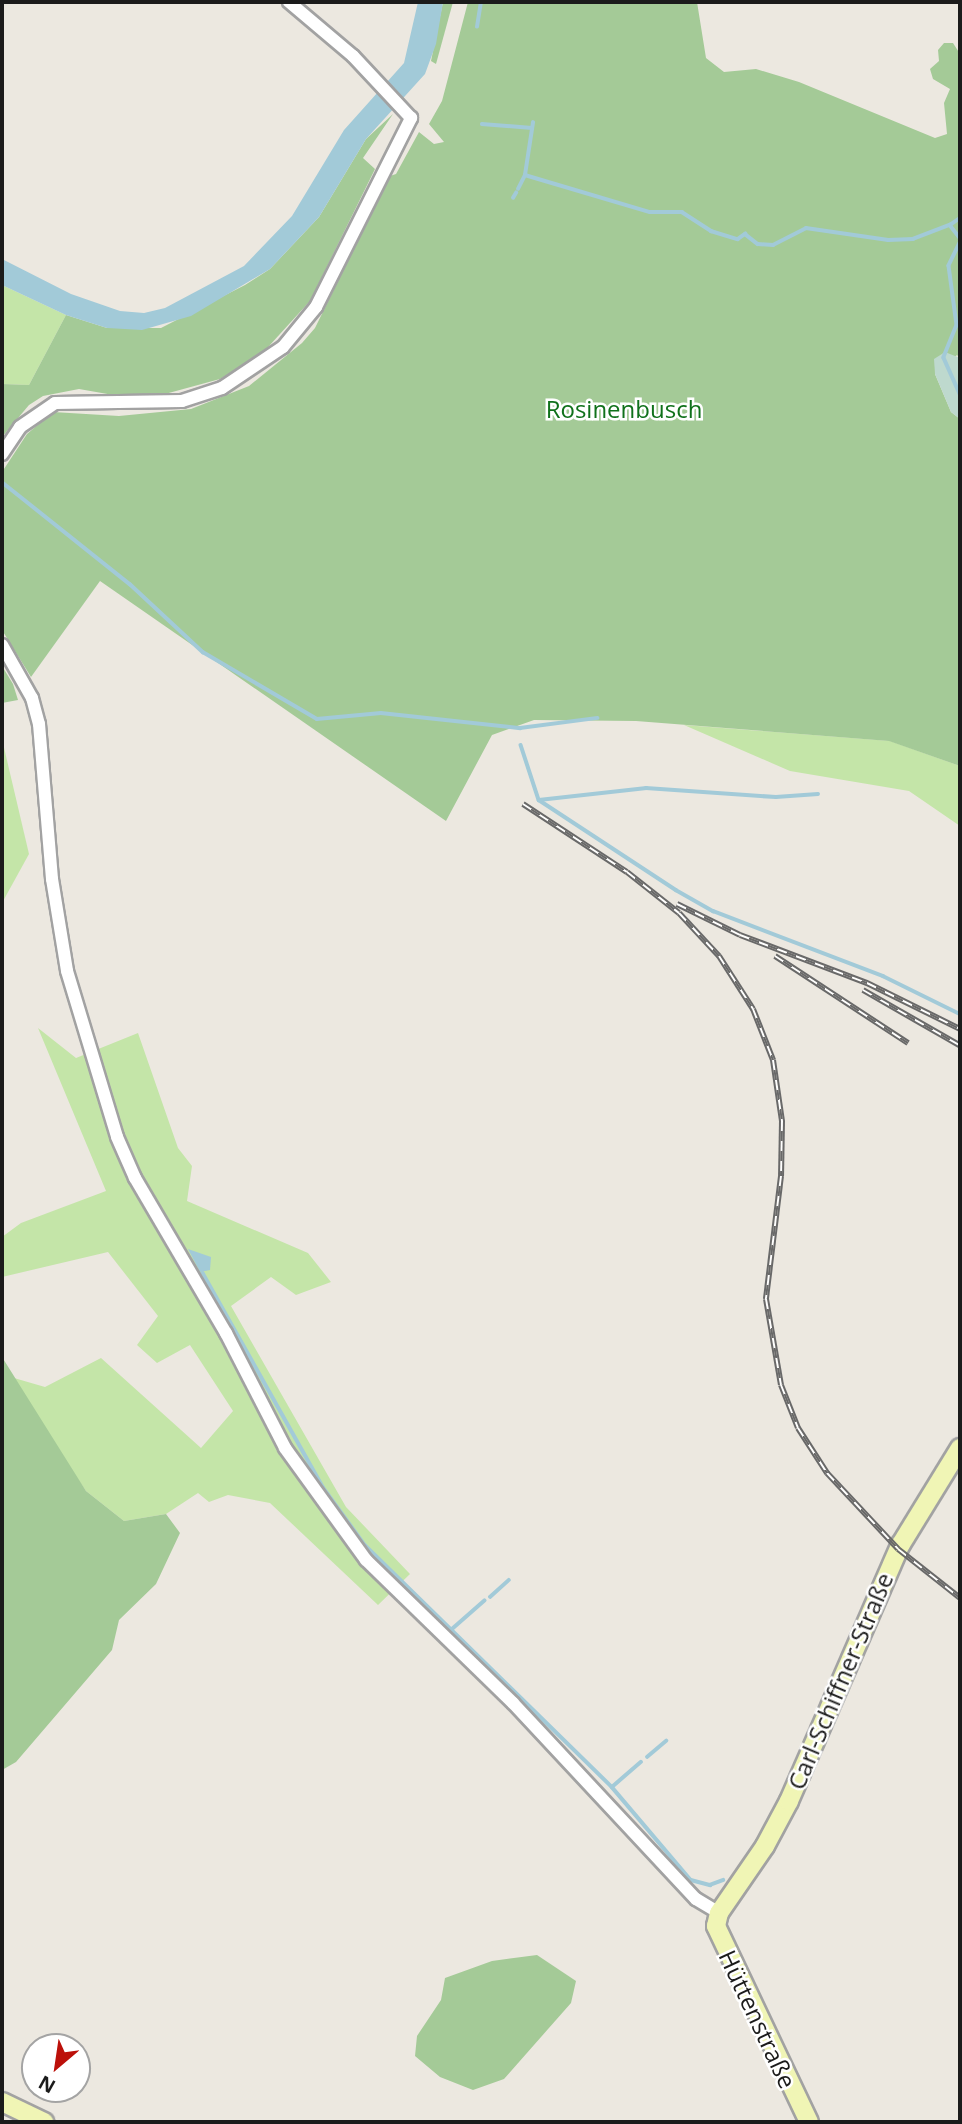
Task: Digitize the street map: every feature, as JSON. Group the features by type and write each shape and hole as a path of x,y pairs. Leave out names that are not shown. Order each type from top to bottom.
{"main road":[{"name":"Carl-Schiffner-Straße","path":"719,1913 783,1812 891,1562 960,1448"},
{"name":"Hüttenstraße","path":"719,1913 716,1926 729,1958 809,2122"},
{"path":"2,2102 44,2122"}],"street":[{"path":"2,454 20,427 55,402 182,401 222,388 263,364 296,334 316,307 411,118 370,74 289,2"},
{"path":"2,645 32,698 39,724 52,879 67,971 117,1137 135,1178 226,1333 285,1448 366,1560 513,1703 696,1899 719,1913"}],"green space":[{"path":"443,2 453,2 436,64 431,61"},
{"name":"Rosinenbusch","path":"468,2 697,2 706,58 724,72 756,69 799,82 935,138 947,134 944,103 950,89 933,79 930,69 939,61 938,50 944,43 953,43 960,54 960,358 957,355 935,374 951,412 960,419 960,766 889,741 636,721 534,720 492,735 446,821 100,581 31,677 2,630 2,472 27,434 53,412 119,416 191,409 249,386 302,343 315,328 390,176 396,174 419,132 434,144 444,142 429,124 442,101"},
{"path":"393,114 363,158 375,169 310,301 259,357 220,379 165,394 119,396 79,389 43,396 29,405 2,437 2,384 29,385 66,315 107,328 161,328 245,285 270,269 319,217 366,139"},
{"path":"2,285 66,315 29,385 2,384"},
{"path":"945,352 960,358 960,419 951,412 935,374 934,359"},
{"path":"2,666 13,684 18,700 2,703"},
{"path":"684,725 890,741 960,766 960,826 909,791 790,771"},
{"path":"2,739 29,854 2,903"},
{"path":"38,1028 76,1058 138,1033 178,1148 192,1166 187,1201 308,1253 331,1282 296,1295 271,1277 231,1306 346,1507 410,1574 378,1605 270,1503 228,1495 209,1502 198,1493 166,1514 124,1521 86,1491 40,1424 14,1378 45,1387 101,1358 201,1448 233,1411 190,1345 157,1363 137,1345 158,1316 108,1252 2,1277 2,1237 21,1223 106,1191"},
{"path":"2,1357 86,1491 124,1521 166,1514 180,1533 156,1584 119,1620 112,1650 16,1762 2,1770"},
{"path":"537,1955 576,1981 571,2003 504,2079 473,2090 440,2077 415,2056 417,2036 441,2000 445,1978 492,1961"}],"water":[{"path":"418,2 443,2 436,44 425,74 366,139 319,217 270,269 191,316 142,330 107,328 66,315 2,285 2,259 71,294 120,311 144,313 165,308 244,266 292,216 344,130 404,63"},
{"path":"188,1249 211,1257 210,1270 200,1272"}],"waterway":[{"path":"477,27 481,2"},
{"path":"518,189 525,175 533,123"},
{"path":"482,124 532,128"},
{"path":"525,175 650,212 682,212 711,231 738,239 745,234 758,244 773,245 806,228 888,240 913,239 950,225 960,238"},
{"path":"513,198 516,193"},
{"path":"950,225 960,218"},
{"path":"960,243 949,266 957,325 944,358 960,394"},
{"path":"2,482 130,584 203,652 317,719 381,713 520,728 597,718"},
{"path":"521,745 539,800 676,890 713,911 883,976 960,1014"},
{"path":"539,800 646,788 776,797 818,794"},
{"path":"203,1273 323,1487 365,1545 612,1787 691,1880 710,1885 723,1880"},
{"path":"490,1597 509,1580"},
{"path":"452,1629 484,1601"},
{"path":"647,1757 666,1741"},
{"path":"612,1787 641,1762"}],"railway":[{"path":"523,804 627,872 679,913 719,956 753,1009 773,1060 782,1121 781,1176 766,1299 781,1385 798,1428 827,1473 898,1549 960,1598"},
{"path":"677,904 740,935 867,983 960,1029"},
{"path":"775,956 908,1043"},
{"path":"863,990 959,1045"}]}
